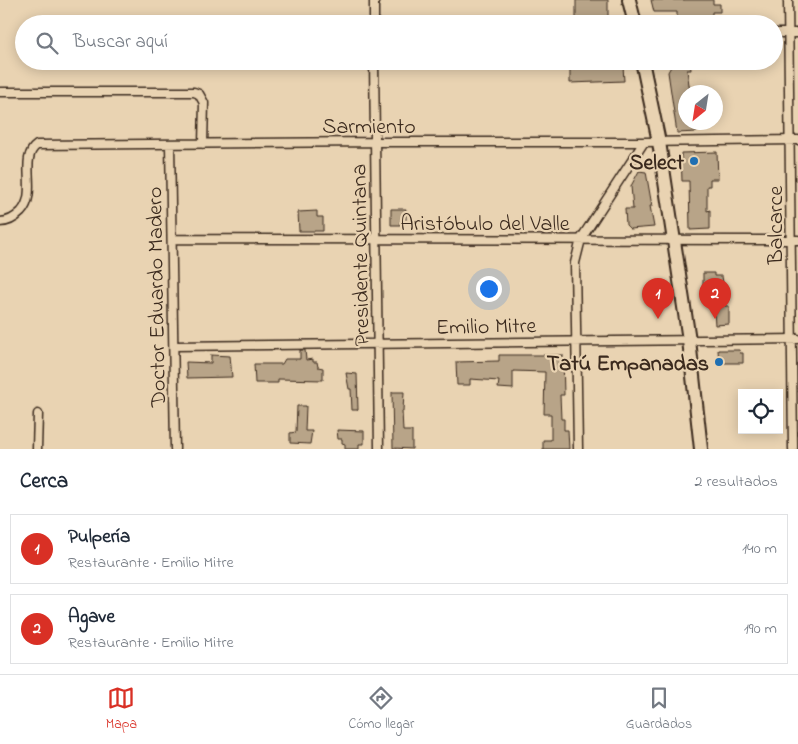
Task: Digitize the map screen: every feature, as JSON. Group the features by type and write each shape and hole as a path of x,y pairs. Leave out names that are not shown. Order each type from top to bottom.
{"main road":[{"path":"630,0 633,15"},
{"path":"644,70 659,142 689,340 701,449"}],"street":[{"path":"374,0 374,15"},
{"name":"Balcarce","path":"788,0 794,140 795,339 793,449"},
{"path":"783,33 798,33"},
{"name":"Presidente Quintana","path":"374,70 379,449"},
{"path":"0,92 194,92 200,94 204,103 203,144"},
{"name":"Sarmiento","path":"0,222 6,222 17,216 24,208 29,197 29,156 32,149 37,145 794,140"},
{"path":"578,449 575,263 581,239 644,142"},
{"name":"Doctor Eduardo Madero","path":"170,144 175,449"},
{"name":"Aristóbulo del Valle","path":"172,239 795,240"},
{"name":"Emilio Mitre","path":"174,346 795,339"},
{"path":"36,449 38,414"}],"shaded area":[{"path":"570,70 623,70 624,81 570,83"}],"building":[{"path":"576,0 608,0 608,15 576,15"},
{"path":"651,0 713,0 713,4 720,4 720,12 712,12 712,15 677,15 677,12 654,12"},
{"path":"570,70 623,70 624,81 570,83"},
{"path":"669,70 687,70 689,85 678,85 678,130 697,130 697,132 677,133 668,72"},
{"path":"717,152 718,179 710,179 710,186 707,186 707,211 710,210 710,229 690,230 689,181 682,181 681,153"},
{"path":"639,171 646,172 654,227 630,229 626,225 625,209 633,209 631,186"},
{"path":"391,209 406,209 406,222 400,222 400,225 391,225"},
{"path":"317,211 317,217 323,217 323,231 299,231 298,212"},
{"path":"703,273 714,273 714,276 722,276 723,283 717,283 717,286 703,286"},
{"path":"711,302 725,302 725,306 729,306 729,324 715,325 714,311 711,311"},
{"path":"300,350 305,350 306,360 313,359 313,362 317,362 318,367 323,368 323,380 278,379 278,383 255,383 254,364 282,364 285,359 300,359"},
{"path":"718,350 739,350 740,353 743,353 743,363 719,363"},
{"path":"211,355 230,356 232,377 187,378 186,362 211,363"},
{"path":"499,355 563,355 564,395 560,395 561,419 564,419 564,430 568,430 569,449 543,449 543,440 551,440 551,414 544,414 545,372 513,371 513,389 498,388 499,381 485,380 470,379 470,385 457,385 456,362 499,361"},
{"path":"346,373 357,374 358,410 352,410 351,389 349,389"},
{"path":"392,392 404,392 402,411 403,431 412,431 412,449 393,448"},
{"path":"297,406 306,406 305,431 312,431 310,444 290,443 290,433 296,432"},
{"path":"337,430 364,431 364,444 359,444 359,449 345,449 342,439 338,439"}],"place":[{"name":"Select","path":"694,161"},
{"name":"Pulpería","path":"658,319"},
{"name":"Agave","path":"715,319"},
{"name":"Tatú Empanadas","path":"719,362"}]}
